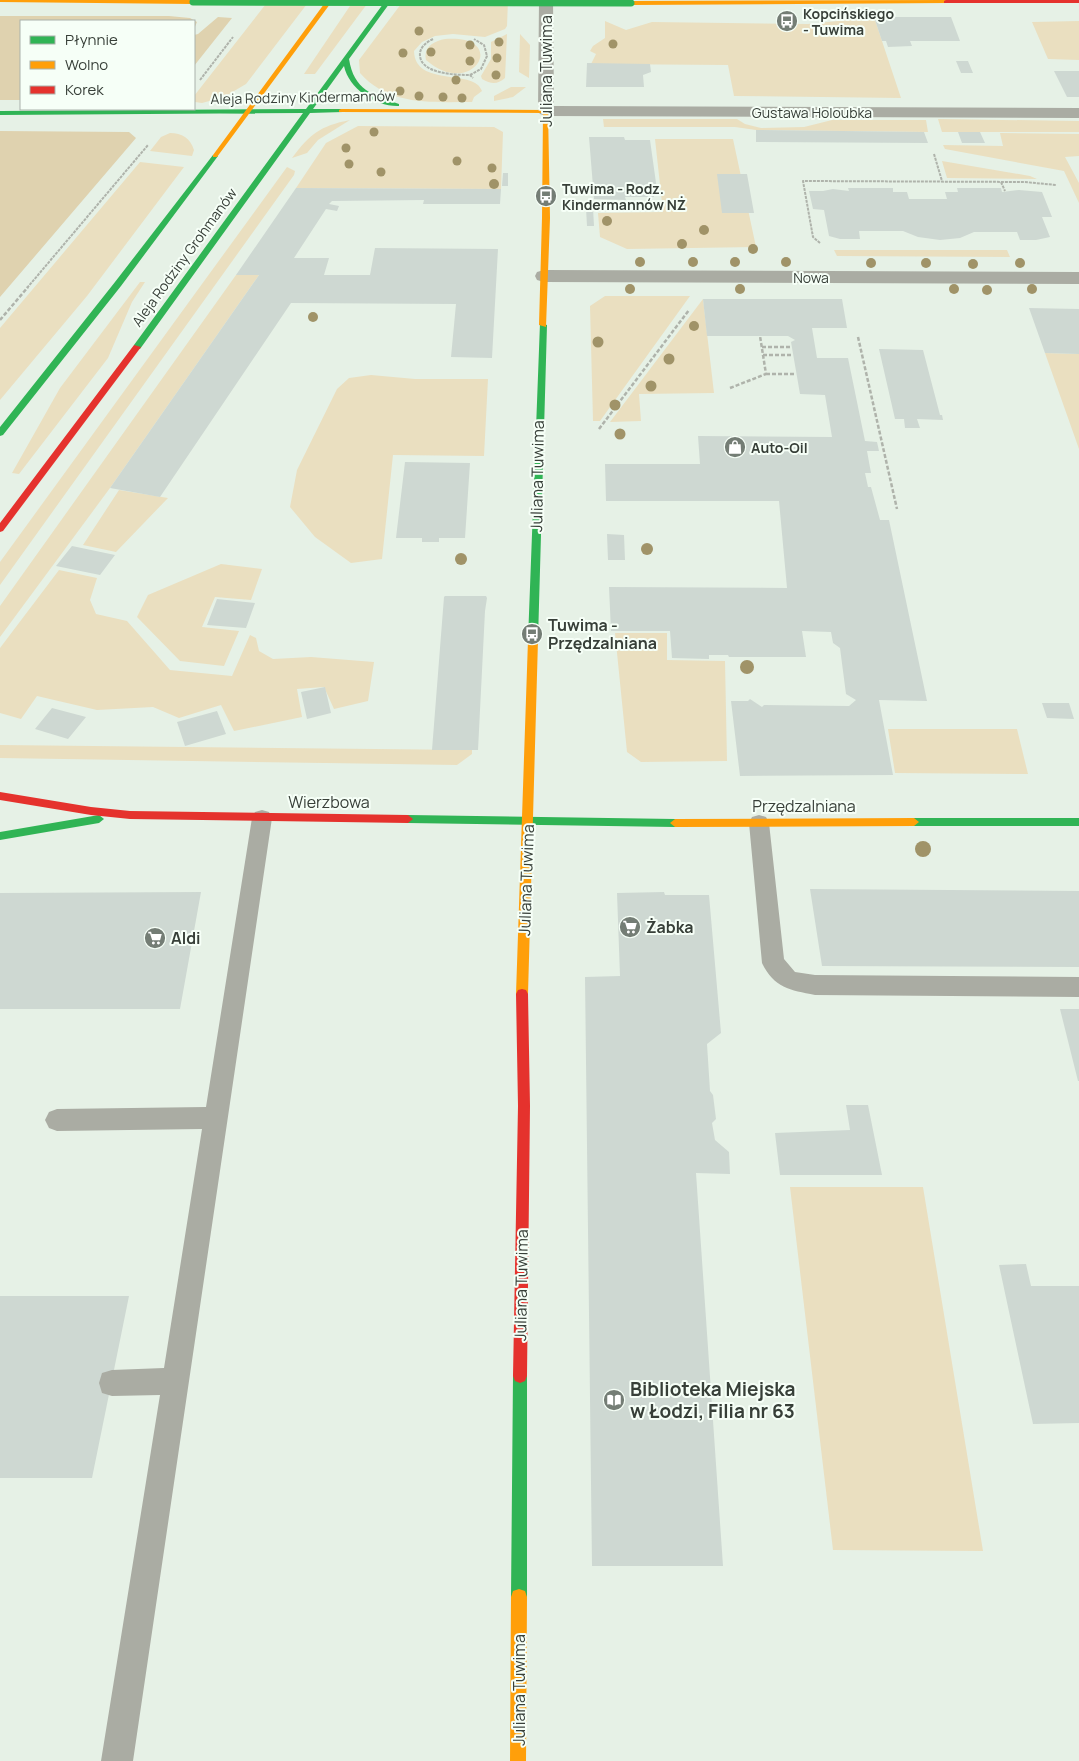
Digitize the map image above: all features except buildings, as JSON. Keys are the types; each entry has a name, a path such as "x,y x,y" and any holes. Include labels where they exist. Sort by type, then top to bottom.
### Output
{"main road":[{"path":"0,0 631,4 1079,1"},
{"path":"0,433 118,284 248,113 330,0"},
{"name":"Aleja Rodziny Grohmanów","path":"0,528 175,297 346,57 389,0"},
{"path":"346,57 346,72 352,83 361,91 377,99 398,105 428,110"},
{"name":"Aleja Rodziny Kindermannów","path":"0,113 248,113 428,110 546,112"},
{"name":"Juliana Tuwima","path":"518,1761 518,1441 524,1106 522,998 529,821 532,634 544,276 546,112"},
{"name":"Wierzbowa","path":"0,796 91,811 130,815 529,821"},
{"name":"Wierzbowa","path":"0,836 130,815"},
{"name":"Przędzalniana","path":"529,821 759,823 1079,822"}],"street":[{"name":"Juliana Tuwima","path":"546,0 546,112"},
{"name":"Gustawa Holoubka","path":"546,112 1079,113"},
{"name":"Nowa","path":"544,276 1079,278"}],"lane":[{"path":"117,1761 262,818"},
{"path":"759,823 773,963 789,980 815,985 1079,987"},
{"path":"57,1120 216,1118"},
{"path":"112,1383 176,1381"}],"path":[{"path":"200,80 234,35"},
{"path":"440,38 430,40 424,45 420,50 420,58 426,66 433,70 461,76 477,72 484,65 487,56 484,45 468,38"},
{"path":"0,320 151,142"},
{"path":"934,154 942,181"},
{"path":"828,244 820,243 813,237 803,181 942,181 1056,185"},
{"path":"1001,182 1004,192"},
{"path":"599,429 689,309"},
{"path":"760,336 766,374"},
{"path":"858,337 897,509"},
{"path":"762,347 792,347"},
{"path":"763,355 793,355"},
{"path":"730,388 766,374 796,374"}],"shaded area":[{"path":"269,0 310,0 246,84 224,97 202,103 195,102 195,95"},
{"path":"354,0 370,0 315,74 304,74"},
{"path":"404,0 508,0 507,26 505,29 485,37 453,34 435,36 422,42 414,51 417,62 424,70 434,74 469,80 477,84 482,91 474,97 472,102 426,102 397,97 371,84 360,73 359,60"},
{"path":"0,16 169,16 194,20 20,20 20,100 0,100"},
{"path":"218,17 232,18 195,65 195,35"},
{"path":"848,20 875,20 901,98 734,96 728,65 591,64 596,54 590,51 593,46 605,38 605,21 626,30 652,22 808,24"},
{"path":"1079,21 1079,60 1048,59 1032,22"},
{"path":"507,34 505,78 497,83 485,81 481,76 491,59 491,42"},
{"path":"520,34 530,45 529,78 519,72"},
{"path":"445,39 465,40 476,46 480,54 478,63 470,70 458,73 443,71 426,60 426,52 430,45"},
{"path":"511,87 526,87 513,97 494,101 494,96"},
{"path":"603,119 737,119 745,124 761,128 804,127 832,120 926,120 928,132 756,130 735,127 604,127"},
{"path":"938,119 1079,121 1079,132 942,132"},
{"path":"350,120 318,140 307,153 292,158 316,132 331,125"},
{"path":"358,126 494,127 503,132 501,189 296,188 326,143"},
{"path":"0,131 129,132 136,138 0,297"},
{"path":"170,133 182,135 188,139 194,150 192,156 150,151 161,137"},
{"path":"1000,133 1079,134 1079,156 1065,157 1079,183 1079,203 1064,171 945,149 943,145 1003,146"},
{"path":"655,139 733,139 756,247 627,249 600,237 598,213 663,212"},
{"path":"942,161 1030,176 1037,179 947,178"},
{"path":"140,162 184,167 87,296 0,400 0,328"},
{"path":"287,167 295,171 294,175 0,585 0,562"},
{"path":"834,250 1007,250 1010,257 837,256"},
{"path":"236,275 259,275 110,488 0,637 0,606"},
{"path":"140,282 145,282 132,302 108,358 19,474 12,473 60,388"},
{"path":"605,296 690,296 600,421 593,421 590,306"},
{"path":"703,299 714,393 639,394 641,421 610,422"},
{"path":"1045,353 1079,354 1079,449"},
{"path":"371,375 415,379 488,379 484,456 393,455 382,559 351,563 315,537 290,507 297,470 337,389 349,378"},
{"path":"119,490 168,498 116,552 83,545"},
{"path":"221,564 262,569 251,600 215,597 202,627 239,631 224,666 180,661 137,617 148,595"},
{"path":"59,570 97,578 90,600 96,614 127,621 170,670 232,676 250,635 256,638 259,651 273,659 311,657 374,662 368,701 334,709 324,687 297,689 302,717 234,731 221,705 179,718 153,707 97,710 37,696 21,719 0,713 0,648"},
{"path":"615,633 667,633 667,660 725,661 727,761 641,762 627,752"},
{"path":"888,729 1017,729 1028,774 895,773"},
{"path":"0,745 472,750 472,754 457,765 0,758"},
{"path":"790,1187 923,1187 983,1551 833,1550"}],"traffic: fast":[{"path":"137,347 389,0"},
{"path":"193,2 631,3"},
{"path":"346,57 351,78 355,85 369,95 397,105"},
{"path":"0,113 341,111"},
{"path":"0,433 118,284 215,156"},
{"path":"533,640 543,325"},
{"path":"0,836 99,819"},
{"path":"408,819 675,823"},
{"path":"914,822 1079,822"},
{"path":"519,1597 520,1376"}],"traffic: slow":[{"path":"0,0 193,2"},
{"path":"215,156 330,0"},
{"path":"631,3 946,2"},
{"path":"341,111 546,111 543,325"},
{"path":"522,994 533,640"},
{"path":"675,823 914,822"},
{"path":"518,1761 519,1597"}],"traffic: jam":[{"path":"946,2 1079,1"},
{"path":"0,529 137,347"},
{"path":"0,796 91,811 130,815 408,819"},
{"path":"520,1376 524,1106 522,994"}],"place":[{"name":"Kopcińskiego - Tuwima","path":"787,21"},
{"name":"Tuwima - Rodz. Kindermannów NŻ","path":"546,196"},
{"name":"Auto-Oil","path":"735,447"},
{"name":"Tuwima - Przędzalniana","path":"532,634"},
{"name":"Żabka","path":"630,927"},
{"name":"Aldi","path":"155,938"},
{"name":"Biblioteka Miejska w Łodzi, Filia nr 63","path":"614,1400"}]}
